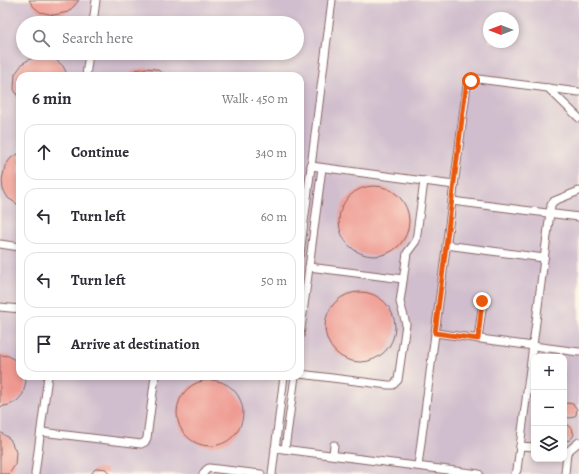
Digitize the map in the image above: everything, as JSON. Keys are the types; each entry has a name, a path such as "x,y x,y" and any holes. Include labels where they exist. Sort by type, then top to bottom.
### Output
{"lane":[{"path":"94,16 96,0"},
{"path":"304,222 332,0"},
{"path":"87,72 88,60"},
{"path":"418,466 466,87 469,82 478,79 579,92"},
{"path":"548,88 579,118"},
{"path":"311,166 454,184 452,201 579,217"},
{"path":"304,305 322,168"},
{"path":"304,374 388,385 393,385 397,382 399,378 406,324 400,302 406,253 416,241 424,181"},
{"path":"515,474 517,470 551,205 554,201 579,191"},
{"path":"0,244 16,246"},
{"path":"446,245 544,258"},
{"path":"309,267 403,279"},
{"path":"478,339 482,301"},
{"path":"0,307 16,309"},
{"path":"435,333 579,352"},
{"path":"35,474 48,380"},
{"path":"41,432 137,445 141,444 145,442 147,438 154,380"},
{"path":"272,474 284,380"},
{"path":"286,449 295,380"},
{"path":"567,451 579,442"},
{"path":"333,455 334,445"},
{"path":"520,446 531,447"},
{"path":"275,448 479,474"},
{"path":"564,474 565,462"},
{"path":"203,474 209,468 261,474"}],"shaded area":[{"path":"0,0 579,0 579,474 0,474"}],"building":[{"path":"29,0 79,0 68,12 54,15 40,12"},
{"path":"29,60 56,60 63,66 66,72 16,72 23,63"},
{"path":"146,68 156,69 161,72 132,72"},
{"path":"16,73 16,93 14,89"},
{"path":"16,155 16,203 8,198 3,189 2,180 5,166 11,158"},
{"path":"374,186 387,189 399,196 406,208 409,221 406,234 399,246 387,253 374,256 361,253 349,246 342,234 339,221 342,208 349,196 361,189"},
{"path":"360,292 373,295 385,302 392,314 395,327 392,340 385,352 373,359 360,362 347,359 335,352 328,340 325,327 328,314 335,302 347,295"},
{"path":"0,355 9,356 16,361 16,380 26,381 23,394 17,401 0,407"},
{"path":"210,380 222,383 233,390 240,401 243,413 240,425 233,436 222,443 210,446 198,443 187,436 180,425 177,413 180,401 187,390 198,383"},
{"path":"567,403 573,404 577,409 576,415 571,418 567,417"},
{"path":"567,425 572,429 574,435 570,440 567,440"},
{"path":"0,432 10,439 16,452 15,465 9,474 0,474"},
{"path":"98,468 106,469 109,474 91,474"}],"route":[{"path":"471,81 466,87 435,333 478,339 482,301"}]}
